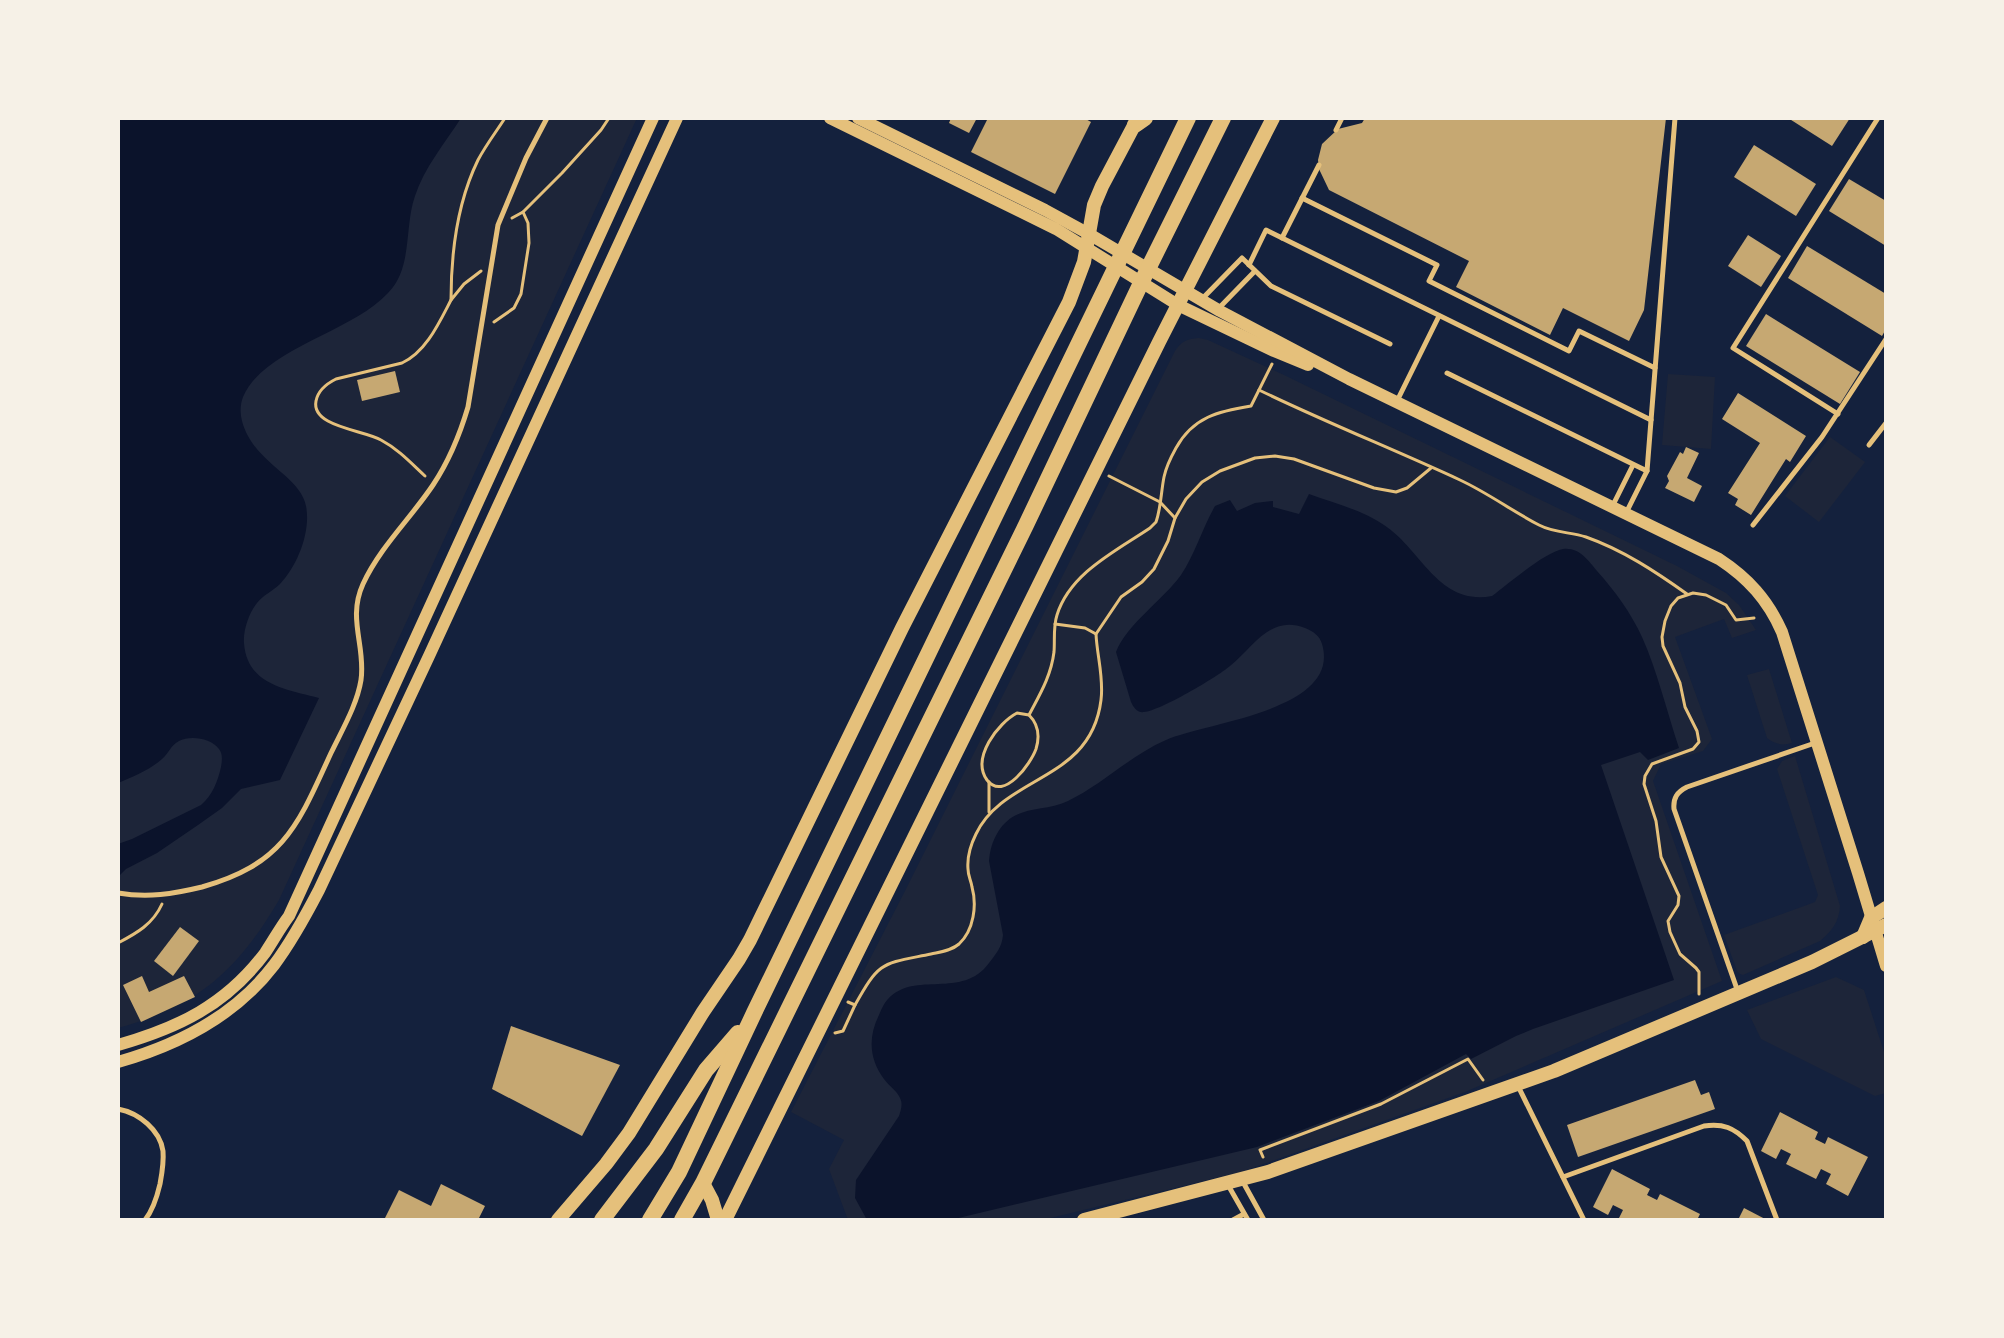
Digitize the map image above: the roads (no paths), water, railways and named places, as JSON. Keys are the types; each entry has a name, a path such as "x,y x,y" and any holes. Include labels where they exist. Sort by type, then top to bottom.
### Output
{"main road":[{"path":"650,1220 679,1172 1188,118"},
{"path":"682,1220 703,1183 1223,118"},
{"path":"725,1220 1273,118"},
{"path":"558,1220 629,1133 750,940 902,628 1069,302 1079,278 1094,205 1139,120"},
{"path":"1084,1220 1268,1172 1554,1071 1812,962 1874,928 1886,908"},
{"path":"602,1220 656,1149 706,1070 754,1013"},
{"path":"703,1183 718,1220"}],"street":[{"path":"118,1045 167,1029 216,1002 263,955 289,916 653,118"},
{"path":"118,1062 159,1049 227,1012 263,978 301,925 429,656 677,118"},
{"path":"830,118 1056,229 1088,240"},
{"path":"858,118 1088,240 1145,276 1178,305 1274,351 1349,379"},
{"path":"1145,276 1185,291 1349,379 1719,559 1744,577 1760,594 1782,632 1886,966"}],"lane":[{"path":"119,893 166,895 245,872 273,853 301,816 357,696 362,665 355,615 363,584 382,552 433,484 462,429 498,225 526,158 547,118"},
{"path":"1336,130 1342,118"},
{"path":"1626,514 1647,471 1675,118"},
{"path":"1838,414 1733,348 1878,118"},
{"path":"1282,238 1319,165"},
{"path":"1302,198 1437,265 1429,281 1569,351 1579,331 1655,368"},
{"path":"1249,265 1266,230 1651,420"},
{"path":"1201,301 1242,258 1271,286 1390,344"},
{"path":"1218,310 1255,271"},
{"path":"1397,401 1439,316"},
{"path":"1753,525 1822,437 1886,339"},
{"path":"1447,373 1647,471"},
{"path":"1869,445 1886,423"},
{"path":"1612,507 1633,465"},
{"path":"1739,993 1674,809 1674,799 1687,787 1817,742"},
{"path":"1517,1084 1584,1220"},
{"path":"118,1109 145,1122 160,1139 163,1151 158,1192 145,1220"},
{"path":"1563,1177 1704,1126 1724,1126 1747,1141 1777,1220"},
{"path":"1233,1220 1246,1217 1234,1182"},
{"path":"1234,1182 1264,1220"}]}
